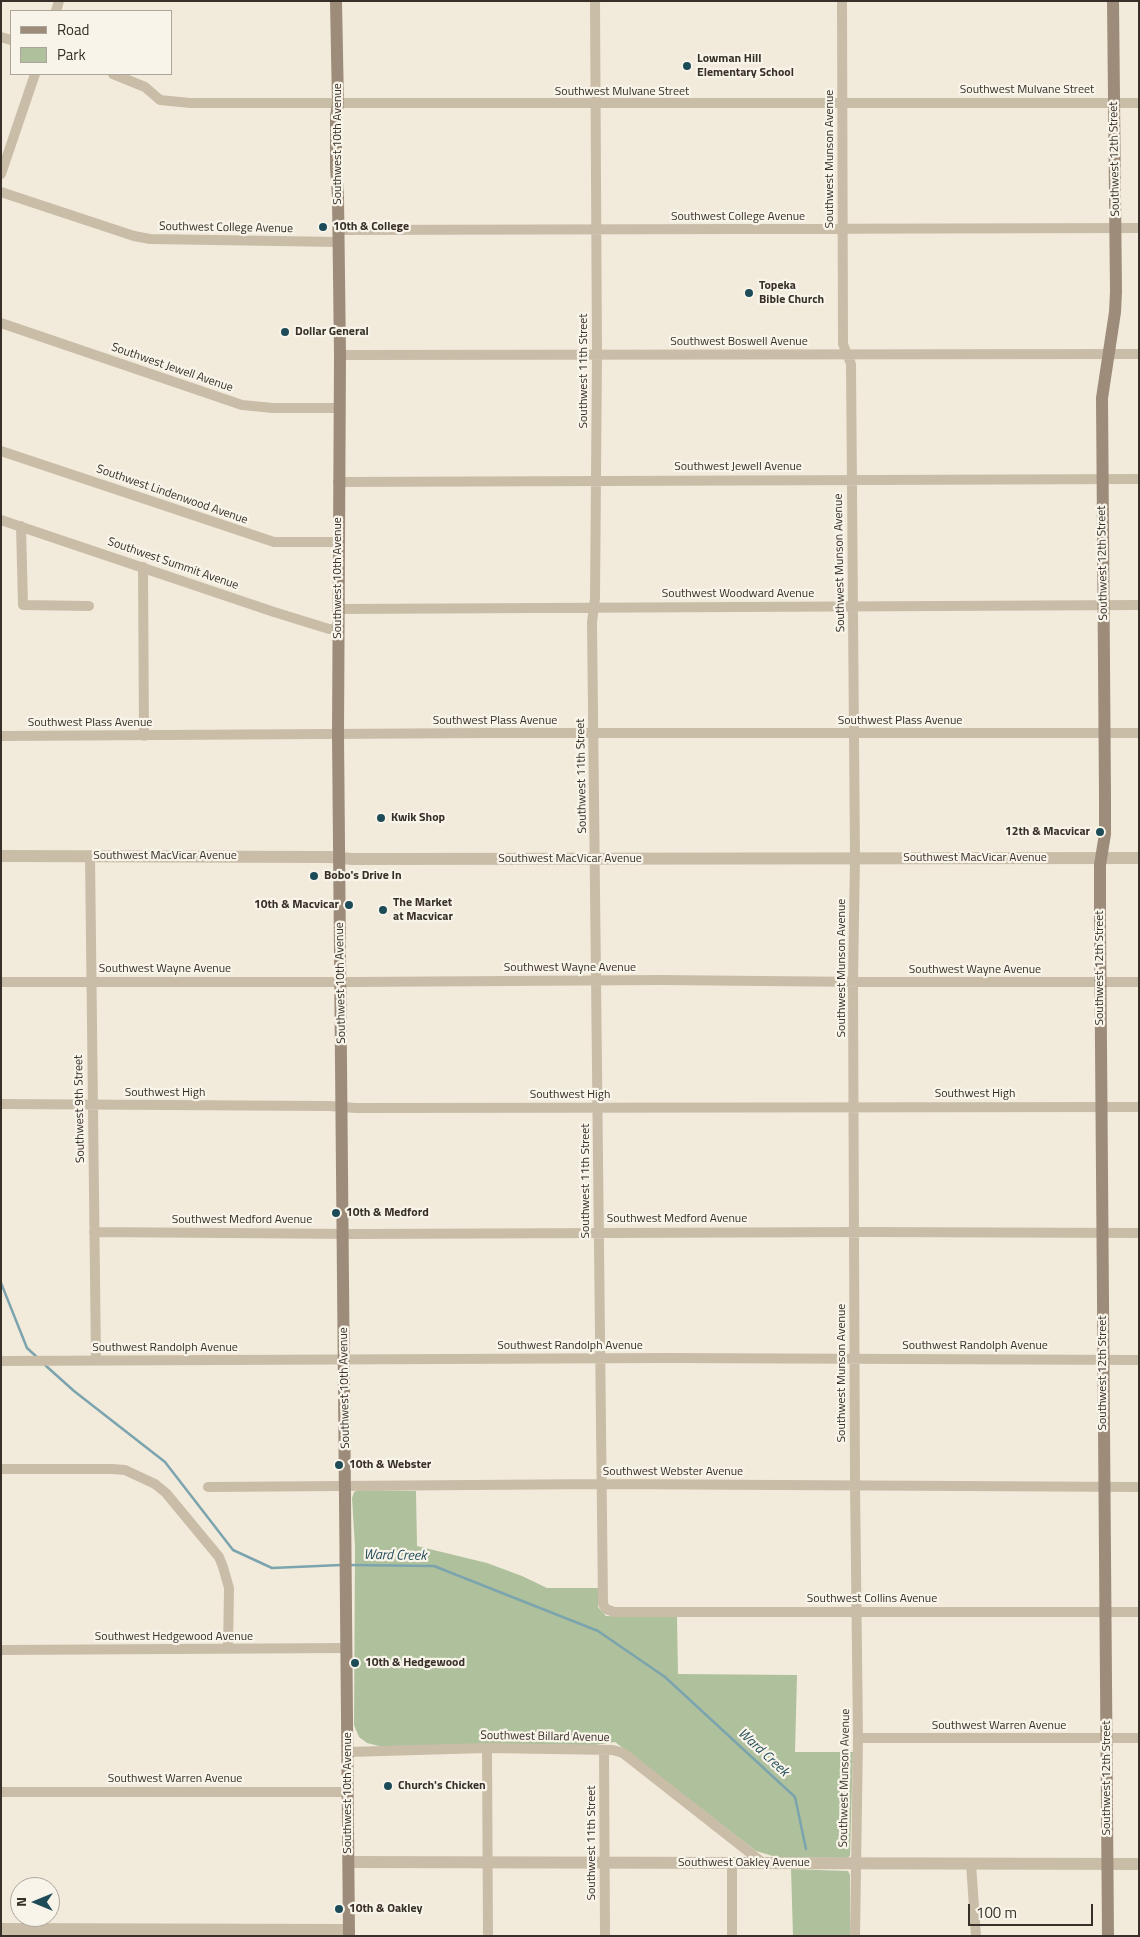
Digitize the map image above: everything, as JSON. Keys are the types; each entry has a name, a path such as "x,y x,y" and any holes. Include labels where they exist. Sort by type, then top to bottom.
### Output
{"main road":[{"name":"Southwest 10th Avenue","path":"336,1 338,104 336,116 336,167 340,355 338,735 349,1933"},
{"name":"Southwest 12th Street","path":"1108,1936 1108,1738 1100,982 1101,858 1105,834 1102,398 1115,312 1116,228 1113,1"}],"street":[{"name":"Southwest 11th Street","path":"595,1 597,355 594,608 592,622 602,1601 606,1609"},
{"name":"Southwest Munson Avenue","path":"842,1 844,344 851,364 855,858 853,982 858,1738 855,1936"},
{"path":"1,174 35,75"},
{"name":"Southwest Mulvane Street","path":"115,75 145,87 164,102 338,104 1139,103"},
{"name":"Southwest College Avenue","path":"1,192 134,236 150,239 596,230 1139,228"},
{"name":"Southwest Jewell Avenue","path":"1,323 242,405 273,408 340,408"},
{"name":"Southwest Boswell Avenue","path":"340,355 1139,354"},
{"name":"Southwest Lindenwood Avenue","path":"1,451 274,542 338,542"},
{"name":"Southwest Jewell Avenue","path":"338,482 1139,478"},
{"name":"Southwest Summit Avenue","path":"1,520 274,612 329,629 338,629"},
{"path":"22,526 23,605 89,606"},
{"path":"143,568 144,736"},
{"name":"Southwest Woodward Avenue","path":"338,609 1139,605"},
{"name":"Southwest Plass Avenue","path":"1,736 487,733 1139,733"},
{"name":"Southwest MacVicar Avenue","path":"1,856 340,858 352,860 1139,858"},
{"name":"Southwest 9th Street","path":"90,856 96,1361"},
{"name":"Southwest Wayne Avenue","path":"1,982 597,980 1139,982"},
{"name":"Southwest High","path":"1,1104 342,1107 1139,1107"},
{"name":"Southwest Medford Avenue","path":"94,1232 1139,1234"},
{"name":"Southwest Randolph Avenue","path":"1,1361 600,1358 1139,1360"},
{"path":"1,1469 125,1470 155,1484 166,1493 219,1557 229,1588 228,1649"},
{"name":"Southwest Webster Avenue","path":"208,1486 855,1484 1139,1487"},
{"name":"Southwest Collins Avenue","path":"606,1609 614,1612 1139,1612"},
{"name":"Southwest Hedgewood Avenue","path":"1,1650 347,1648"},
{"name":"Southwest Warren Avenue","path":"858,1738 1139,1738"},
{"path":"487,1748 488,1936"},
{"name":"Southwest Billard Avenue","path":"348,1752 487,1748 613,1750 623,1753 763,1863"},
{"name":"Southwest 11th Street","path":"604,1750 605,1936"},
{"name":"Southwest Warren Avenue","path":"1,1792 348,1792"},
{"name":"Southwest Oakley Avenue","path":"349,1862 1139,1864"},
{"path":"732,1863 732,1936"},
{"path":"971,1864 976,1936"},
{"path":"1,1929 96,1933 349,1933"}],"green space":[{"path":"359,1490 416,1491 417,1546 487,1563 547,1588 598,1588 598,1607 606,1616 677,1617 678,1674 797,1675 795,1752 853,1752 850,1856 847,1858 776,1857 756,1851 615,1742 588,1746 379,1746 367,1743 359,1737 354,1725 355,1546 352,1498 354,1492"},
{"path":"791,1869 848,1871 850,1875 850,1936 793,1936"}],"waterway":[{"name":"Ward Creek","path":"1,1283 27,1348 38,1358"},
{"name":"Ward Creek","path":"45,1365 74,1391 165,1462 233,1550 272,1568 341,1565"},
{"name":"Ward Creek","path":"349,1565 434,1566 598,1631 665,1677 795,1797 806,1849"}],"place":[{"name":"Lowman Hill Elementary School","path":"687,66"},
{"name":"10th & College","path":"323,227"},
{"name":"Topeka Bible Church","path":"749,293"},
{"name":"Dollar General","path":"285,332"},
{"name":"Kwik Shop","path":"381,818"},
{"name":"12th & Macvicar","path":"1100,832"},
{"name":"Bobo's Drive In","path":"314,876"},
{"name":"10th & Macvicar","path":"349,905"},
{"name":"The Market at Macvicar","path":"383,910"},
{"name":"10th & Medford","path":"336,1213"},
{"name":"10th & Webster","path":"339,1465"},
{"name":"10th & Hedgewood","path":"355,1663"},
{"name":"Church's Chicken","path":"388,1786"},
{"name":"10th & Oakley","path":"339,1909"}]}
